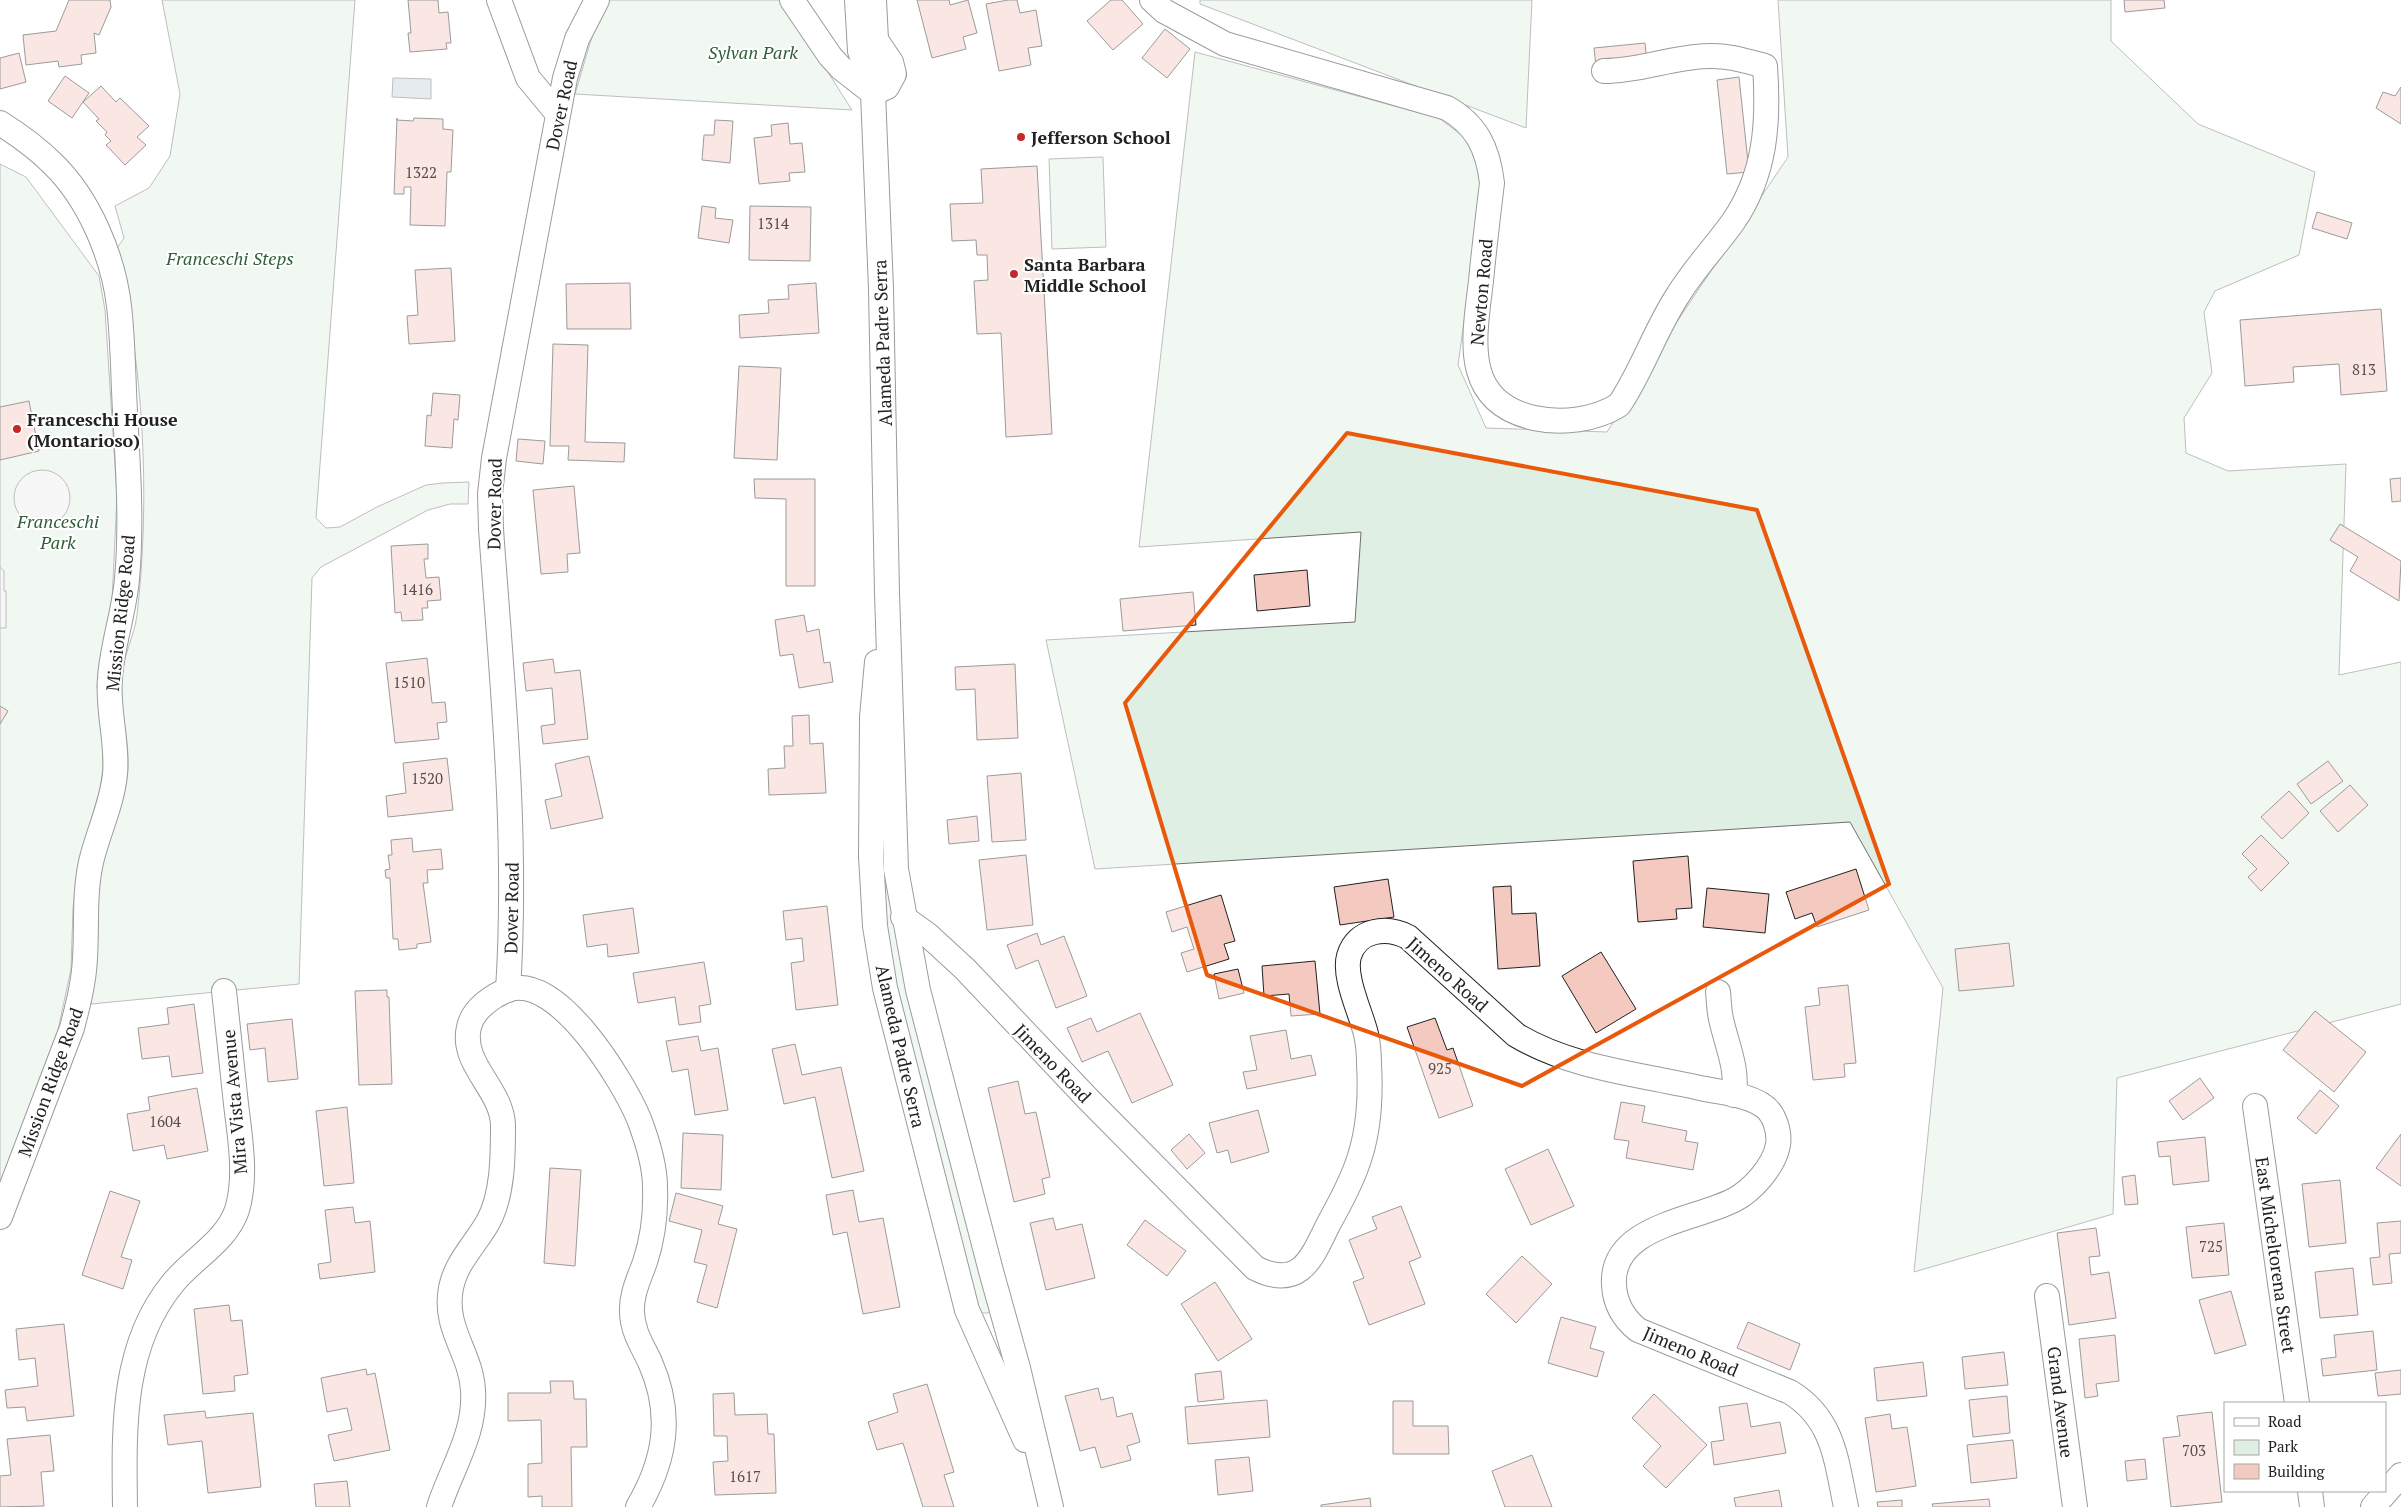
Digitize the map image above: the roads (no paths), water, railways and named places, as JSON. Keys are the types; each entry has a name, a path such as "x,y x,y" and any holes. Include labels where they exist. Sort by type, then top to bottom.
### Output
{"street":[{"path":"498,0 528,78 557,113"},
{"name":"Dover Road","path":"508,990 513,872 511,797 490,494 494,458 557,113 573,49 597,0"},
{"path":"792,0 830,56 841,68 873,93"},
{"name":"Alameda Padre Serra","path":"857,0 860,51 873,93"},
{"name":"Alameda Padre Serra","path":"874,0 876,40 873,93 881,289 894,851 903,917 930,1037 1018,1368 1051,1507"},
{"name":"Newton Road","path":"1152,0 1164,11 1225,44 1447,108 1461,116 1473,129 1483,144 1490,164 1492,183 1474,338 1479,373 1485,387 1506,409 1538,419 1557,420 1593,417 1619,405 1678,294 1743,207 1760,168 1767,119 1765,66 1728,57 1709,56 1685,58 1627,71 1604,71"},
{"name":"Mission Ridge Road","path":"0,123 27,140 61,173 78,195 96,228 111,267 119,304 131,506 127,578 122,620 110,679 115,739 115,775 111,798 91,862 86,898 86,959 80,999 72,1028 0,1217"},
{"name":"Alameda Padre Serra","path":"887,593 872,717 872,874 880,962 894,1030 968,1310 1043,1478"},
{"name":"Jimeno Road","path":"903,917 928,935 965,969 1081,1092 1255,1268 1270,1274 1286,1275 1296,1272 1312,1259 1357,1165 1369,1114 1370,1086 1366,1034 1350,980 1349,957 1354,946 1363,937 1374,932 1385,929 1398,931 1408,937 1516,1035 1536,1047 1569,1060 1734,1095 1763,1105 1770,1113 1778,1134 1775,1155 1761,1177 1734,1200 1647,1232 1632,1243 1619,1260 1615,1271 1613,1282 1617,1304 1630,1323 1638,1330 1790,1392 1811,1408 1819,1418 1831,1441 1846,1507"},
{"path":"439,1507 469,1433 473,1410 473,1387 468,1364 453,1330 450,1316 450,1292 458,1266 488,1222 500,1185 503,1123 501,1110 491,1088 474,1062 468,1030 478,1010 498,994 518,987 553,1000 572,1018 601,1052 625,1090 639,1120 652,1158 655,1184 652,1237 635,1287 632,1312 636,1337 649,1360 659,1389 664,1428 658,1467 638,1507"},
{"name":"Mira Vista Avenue","path":"125,1507 128,1402 133,1364 139,1341 152,1312 176,1278 226,1231 237,1208 241,1190 239,1136 224,991"},
{"path":"1718,992 1720,1017 1735,1072 1734,1095"},
{"name":"East Micheltorena Street","path":"2255,1106 2297,1402"},
{"name":"Grand Avenue","path":"2047,1296 2075,1507"},
{"path":"2374,1507 2401,1475"},
{"path":"2310,1492 2312,1507"}],"place":[{"name":"Jefferson School","path":"1021,137"},
{"name":"Santa Barbara Middle School","path":"1014,274"},
{"name":"Franceschi House (Montarioso)","path":"17,429"}],"park label":[{"name":"Sylvan Park","path":"753,52"},
{"name":"Franceschi Steps","path":"230,258"},
{"name":"Franceschi Park","path":"58,531"}]}
